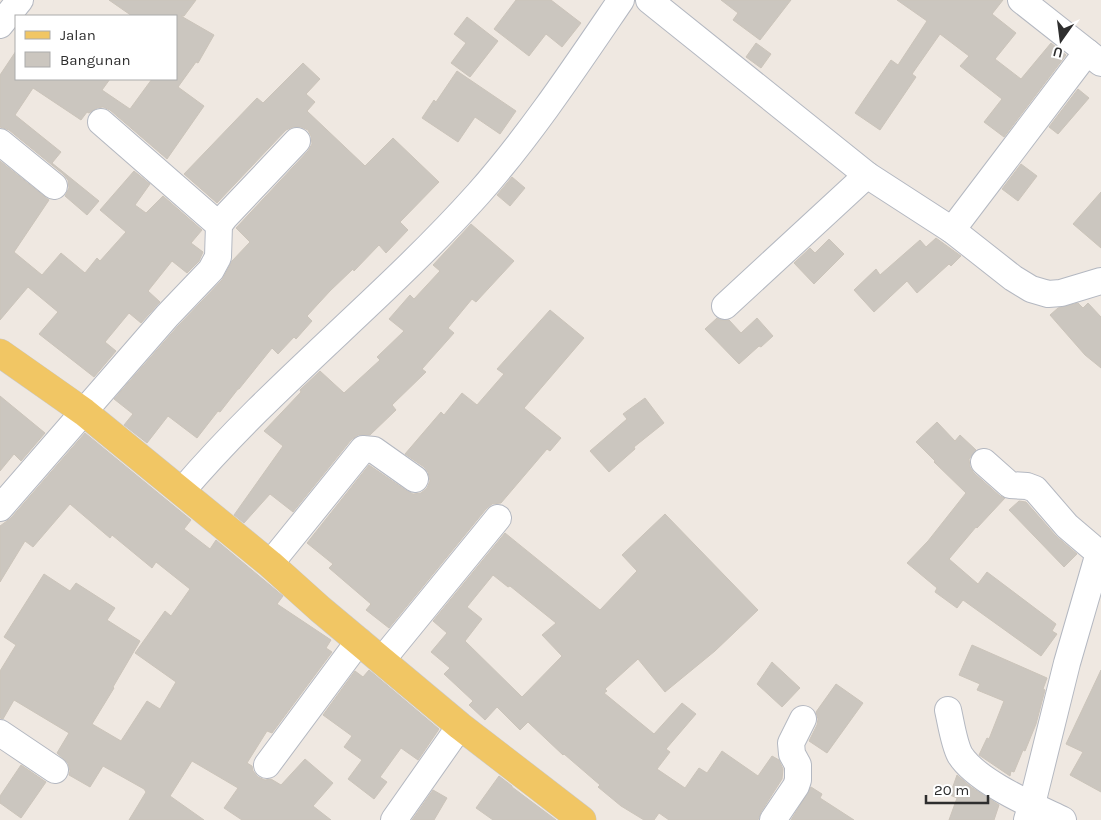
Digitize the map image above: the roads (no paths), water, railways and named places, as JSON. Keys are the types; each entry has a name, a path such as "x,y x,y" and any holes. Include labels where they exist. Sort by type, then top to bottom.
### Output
{"main road":[{"path":"0,352 84,412 270,564 320,609 460,726 582,820"}],"street":[{"path":"0,25 20,0"},
{"path":"182,491 284,385 435,238 477,194 507,159 557,94 621,0"},
{"path":"649,0 867,175 952,230 1013,278 1032,289 1048,294 1061,294 1101,281"},
{"path":"952,230 1094,58 1021,0"},
{"path":"101,122 220,225"},
{"path":"0,508 167,316 214,266 218,257 220,225 225,217 297,141"},
{"path":"0,142 54,186"},
{"path":"726,306 867,175"},
{"path":"270,564 363,449 374,450 415,479"},
{"path":"984,462 1010,485 1027,486 1035,489 1067,526 1101,553 1067,663 1029,812"},
{"path":"382,660 498,518"},
{"path":"267,765 359,641"},
{"path":"948,710 959,752 967,764 996,784 1029,812 1063,820"},
{"path":"773,820 798,780 798,765 792,754 791,743 803,720"},
{"path":"394,820 460,726"},
{"path":"0,733 55,770"}]}
